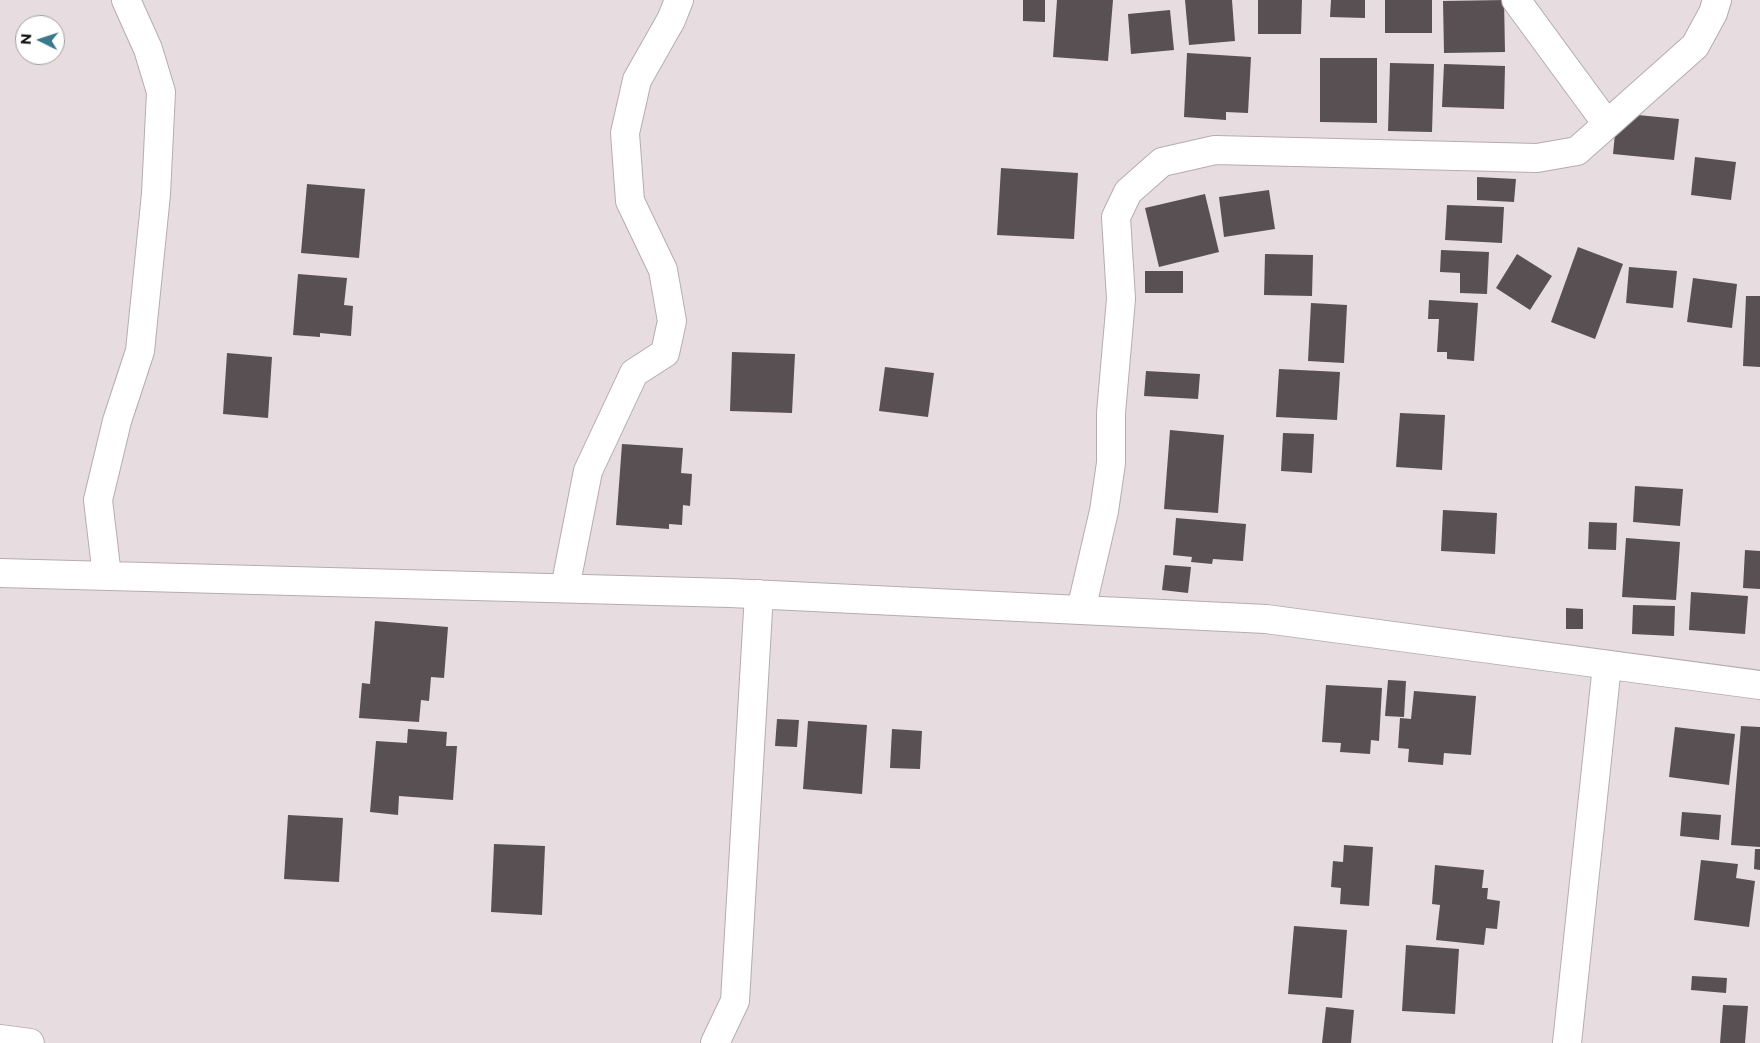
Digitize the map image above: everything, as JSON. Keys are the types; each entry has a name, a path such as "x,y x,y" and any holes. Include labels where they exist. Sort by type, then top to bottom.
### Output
{"street":[{"path":"107,576 98,500 117,421 140,351 156,194 161,92 148,50 126,0"},
{"path":"564,588 588,471 634,374 665,353 672,321 663,270 630,202 625,133 637,80 671,20 679,0"},
{"path":"1516,0 1607,124"},
{"path":"1081,610 1104,511 1111,463 1111,413 1121,299 1116,217 1128,192 1162,162 1215,150 1537,158 1577,151 1695,46 1713,13 1717,0"},
{"path":"0,573 760,594 1266,619 1760,685"},
{"path":"715,1043 735,1000 760,594"},
{"path":"1567,1043 1607,665"},
{"path":"0,1039 30,1043"}],"building":[{"path":"1023,0 1045,0 1045,22 1023,21"},
{"path":"1057,0 1113,0 1108,61 1053,57"},
{"path":"1185,0 1232,0 1235,41 1189,45"},
{"path":"1258,0 1302,0 1301,34 1258,34"},
{"path":"1331,0 1365,0 1365,18 1330,17"},
{"path":"1385,0 1432,0 1432,33 1385,33"},
{"path":"1504,0 1505,52 1444,53 1443,1"},
{"path":"1170,10 1174,50 1131,54 1128,14"},
{"path":"1187,53 1251,57 1248,113 1226,112 1226,120 1184,117"},
{"path":"1320,58 1377,58 1377,123 1320,122"},
{"path":"1390,63 1434,64 1432,132 1388,131"},
{"path":"1444,64 1505,66 1504,109 1442,107"},
{"path":"1617,113 1679,119 1674,160 1613,154"},
{"path":"1695,157 1736,162 1731,200 1691,195"},
{"path":"1001,168 1078,173 1074,239 997,235"},
{"path":"1477,177 1516,179 1514,202 1477,200"},
{"path":"307,184 365,189 359,258 301,253"},
{"path":"1269,190 1275,229 1224,237 1219,197"},
{"path":"1205,194 1219,252 1159,267 1145,208"},
{"path":"1447,205 1504,207 1502,243 1445,240"},
{"path":"1578,247 1623,264 1595,339 1551,322"},
{"path":"1441,250 1489,252 1487,294 1460,293 1460,273 1440,272"},
{"path":"1265,254 1313,255 1312,296 1264,295"},
{"path":"1517,254 1552,276 1530,310 1496,288"},
{"path":"1629,267 1677,271 1673,308 1626,303"},
{"path":"1145,271 1183,271 1183,293 1145,293"},
{"path":"298,274 347,278 344,305 353,306 351,336 320,333 320,337 293,335"},
{"path":"1693,278 1737,284 1732,328 1687,322"},
{"path":"1746,296 1760,296 1760,367 1743,366"},
{"path":"1429,300 1478,303 1474,361 1447,359 1447,352 1437,352 1439,319 1428,319"},
{"path":"1311,303 1347,305 1344,363 1308,361"},
{"path":"732,352 795,354 792,413 730,411"},
{"path":"227,353 272,357 268,418 223,414"},
{"path":"885,367 934,373 928,417 879,411"},
{"path":"1279,369 1340,372 1337,420 1276,417"},
{"path":"1146,371 1200,374 1198,399 1144,396"},
{"path":"1400,413 1445,415 1442,470 1396,467"},
{"path":"1170,430 1224,435 1218,513 1164,509"},
{"path":"1283,433 1314,434 1312,473 1281,471"},
{"path":"622,444 683,448 681,473 692,474 690,506 683,505 682,525 669,524 669,529 616,525"},
{"path":"1635,486 1683,489 1680,526 1633,522"},
{"path":"1443,510 1497,513 1495,554 1441,551"},
{"path":"1176,518 1246,524 1243,561 1213,559 1212,564 1191,562 1192,557 1173,555"},
{"path":"1589,522 1617,523 1616,550 1588,549"},
{"path":"1626,538 1680,542 1676,600 1622,597"},
{"path":"1745,550 1760,551 1760,589 1743,588"},
{"path":"1165,565 1191,567 1188,593 1162,590"},
{"path":"1691,592 1748,596 1745,634 1689,630"},
{"path":"1633,605 1675,606 1674,636 1632,634"},
{"path":"1566,608 1583,609 1583,629 1566,629"},
{"path":"375,621 448,627 444,678 431,677 429,701 421,700 419,722 359,718 362,683 370,684"},
{"path":"1388,680 1406,681 1404,717 1385,716"},
{"path":"1326,685 1382,688 1379,741 1371,740 1370,754 1340,752 1341,743 1322,742"},
{"path":"1414,691 1476,696 1471,755 1444,753 1443,765 1408,762 1409,749 1398,748 1400,718 1411,719"},
{"path":"777,719 799,720 797,747 775,746"},
{"path":"808,721 867,725 862,794 803,789"},
{"path":"1741,726 1760,727 1760,847 1731,845"},
{"path":"1675,727 1735,734 1729,785 1669,777"},
{"path":"408,729 447,732 446,746 457,746 453,800 399,796 398,815 370,812 376,741 407,743"},
{"path":"892,729 922,731 920,769 890,768"},
{"path":"1682,812 1721,815 1719,840 1680,836"},
{"path":"288,815 343,818 339,882 284,879"},
{"path":"494,844 545,846 542,915 491,912"},
{"path":"1344,845 1373,847 1369,906 1340,904 1341,888 1331,887 1333,861 1343,862"},
{"path":"1755,849 1760,849 1760,870 1754,869"},
{"path":"1701,860 1738,864 1736,878 1755,881 1749,927 1694,920"},
{"path":"1435,865 1484,870 1482,888 1488,888 1487,899 1500,901 1497,929 1486,928 1484,945 1436,940 1440,905 1432,904"},
{"path":"1294,926 1347,930 1342,998 1288,994"},
{"path":"1406,945 1459,949 1455,1014 1402,1011"},
{"path":"1692,976 1727,978 1726,993 1691,990"},
{"path":"1723,1005 1748,1006 1745,1043 1720,1043"},
{"path":"1326,1007 1354,1010 1351,1043 1322,1043"}]}
